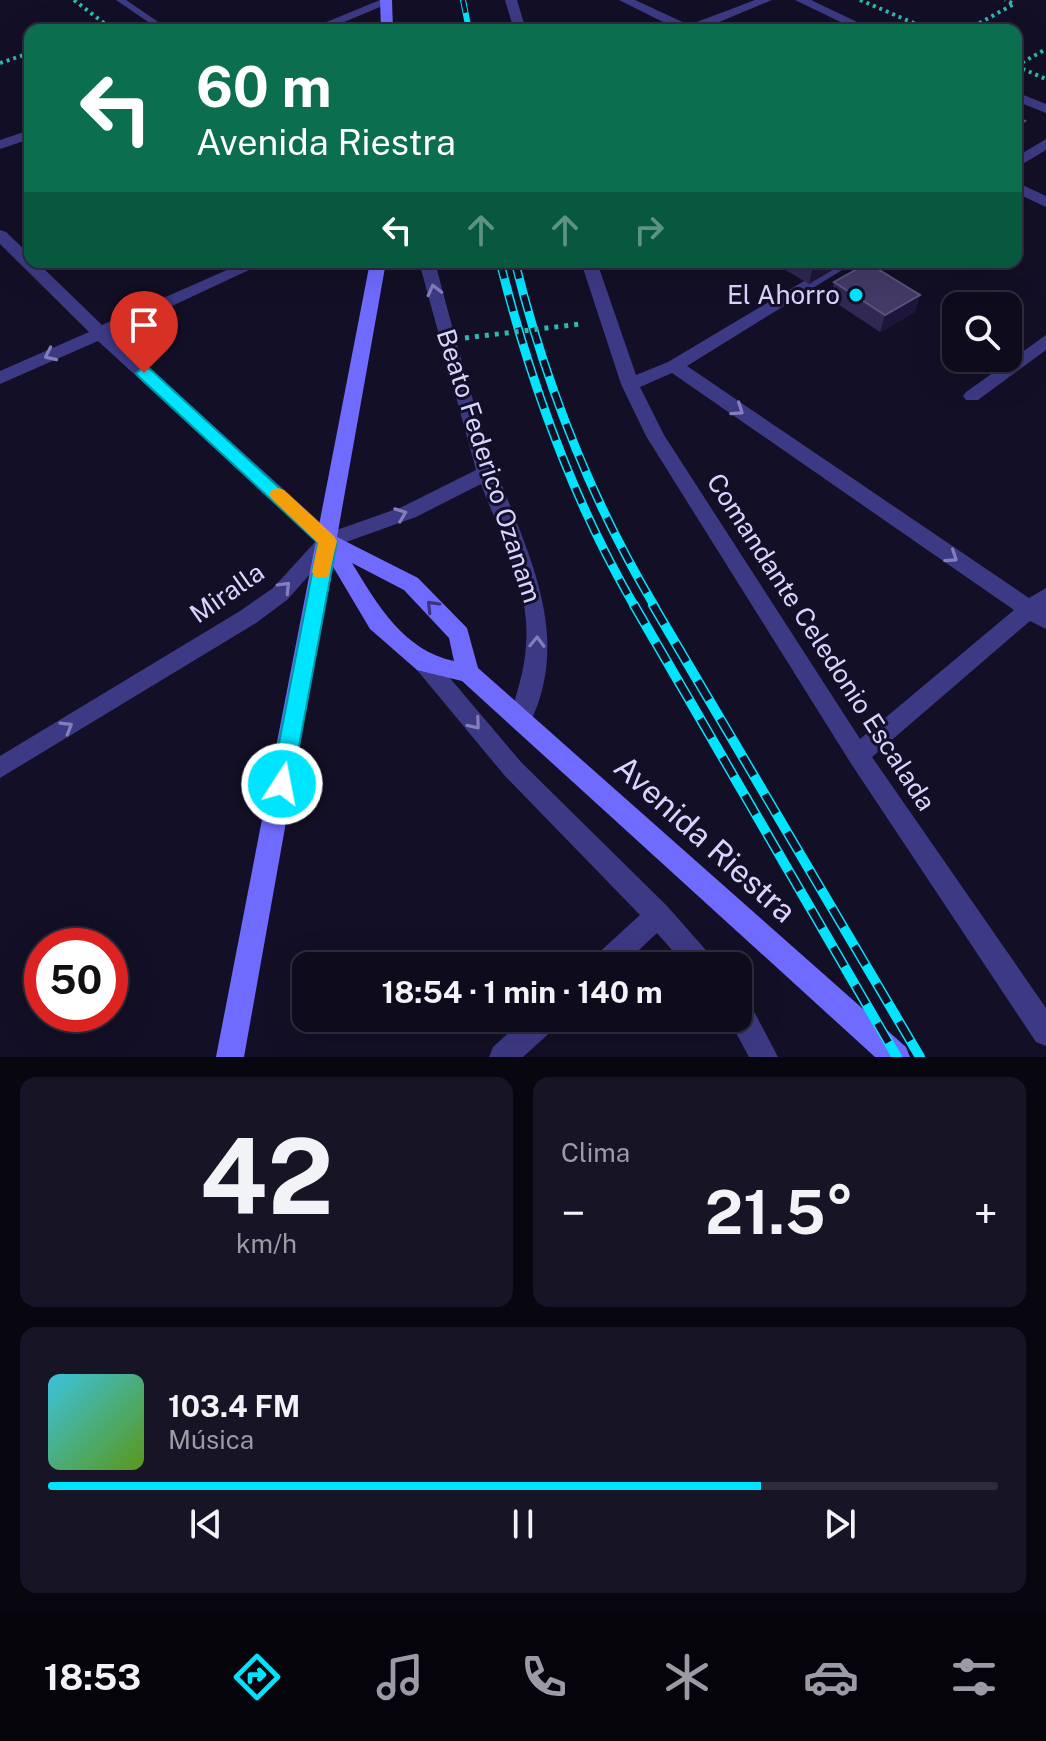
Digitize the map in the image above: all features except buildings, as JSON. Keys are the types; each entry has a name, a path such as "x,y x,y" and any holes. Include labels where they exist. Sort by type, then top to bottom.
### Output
{"main road":[{"path":"386,1 387,24"},
{"path":"230,1057 377,268"},
{"name":"Avenida Riestra","path":"328,541 378,623 425,664 468,673 896,1057"},
{"name":"Avenida Riestra","path":"328,541 411,584 459,634 468,673"}],"street":[{"path":"511,0 518,24"},
{"path":"625,0 676,24"},
{"path":"704,24 766,0"},
{"path":"801,0 855,24"},
{"path":"328,24 386,1"},
{"path":"1022,99 1046,109"},
{"path":"0,145 24,136"},
{"path":"1022,160 1046,143"},
{"path":"1022,190 1046,202"},
{"name":"Avenida Riestra","path":"0,235 24,259"},
{"name":"Avenida Riestra","path":"34,268 99,332 328,541"},
{"path":"0,378 244,268"},
{"name":"Beato Federico Ozanam","path":"429,268 456,375 487,473 528,582 537,617 538,648 521,718"},
{"name":"Comandante Celedonio Escalada","path":"591,268 630,384 655,436 858,755 1046,1032"},
{"path":"630,384 674,366 837,268"},
{"path":"972,396 1046,341"},
{"path":"674,366 1041,609 858,755"},
{"name":"Miralla","path":"0,768 248,617 280,594 328,541 409,512 487,473"},
{"name":"Avenida Riestra","path":"425,664 513,769 658,915"},
{"path":"618,952 658,915 691,952"},
{"path":"503,1057 530,1032"},
{"path":"750,1032 764,1057"}],"lane":[{"path":"120,0 157,24"}],"path":[{"path":"74,0 105,24"},
{"path":"860,0 916,24"},
{"path":"978,24 1014,4 1005,0"},
{"path":"1022,63 1046,49"},
{"path":"0,63 24,55"},
{"path":"1022,69 1046,79"},
{"path":"465,338 580,324"}],"railway":[{"path":"463,0 468,24"},
{"path":"502,268 525,351 573,483 635,607"},
{"path":"517,268 572,439 610,525 655,607"},
{"path":"634,605 897,1057"},
{"path":"653,605 920,1057"}],"slow traffic":[{"path":"278,494 328,541 322,572"}],"place":[{"name":"El Ahorro","path":"856,295"}],"route":[{"path":"144,373 328,541 282,784"}]}
